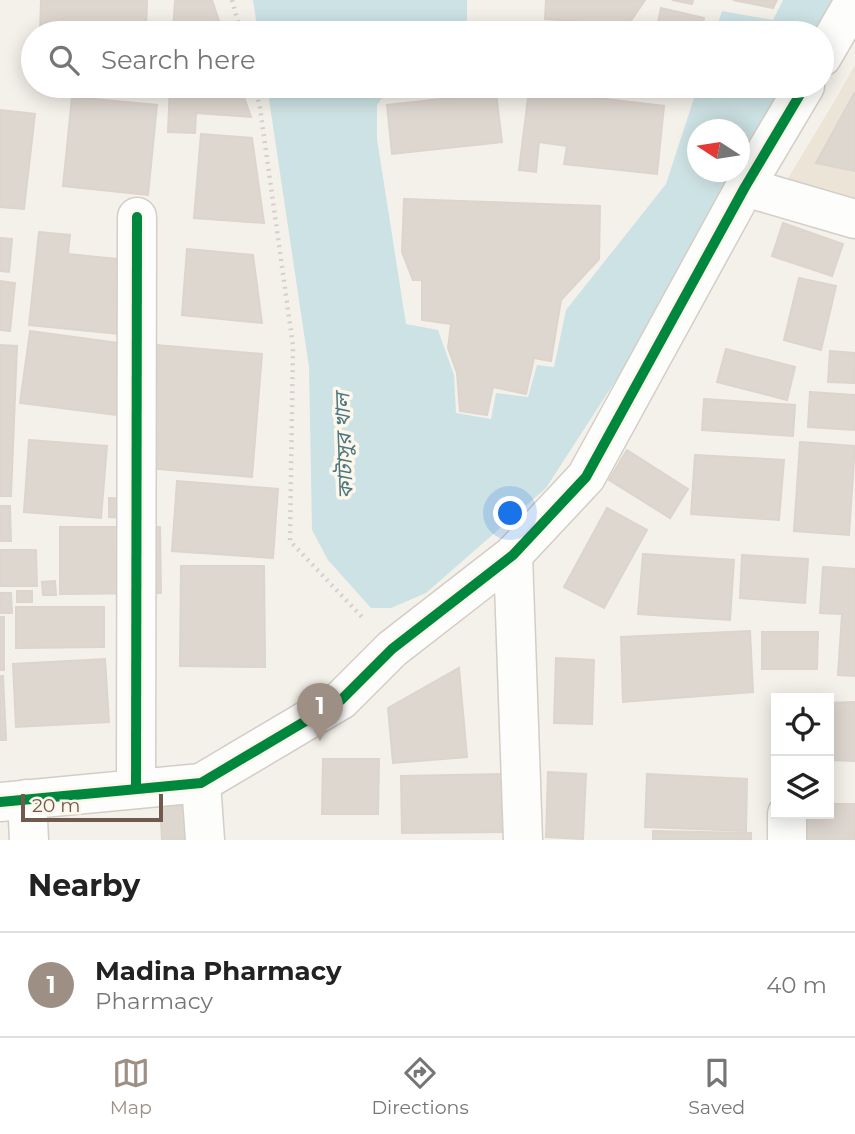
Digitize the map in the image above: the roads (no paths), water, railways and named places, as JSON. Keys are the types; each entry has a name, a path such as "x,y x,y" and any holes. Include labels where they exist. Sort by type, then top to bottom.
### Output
{"street":[{"path":"834,36 855,0"},
{"path":"29,840 13,801 201,783 341,701 392,649 513,555 586,477 745,187 798,98"},
{"path":"745,187 855,219"},
{"path":"136,789 137,217"},
{"path":"513,555 523,840"},
{"path":"201,783 205,840"},
{"path":"787,819 787,840"}],"water":[{"path":"253,0 467,0 467,21 256,21"},
{"path":"783,0 835,0 824,21 719,21 722,11 773,20"},
{"name":"কাটাসুর খাল","path":"269,98 382,98 377,105 377,139 406,324 438,330 454,375 456,413 491,419 496,393 528,397 537,365 554,367 566,310 666,184 687,120 687,182 736,182 693,261 546,488 426,593 391,608 371,608 328,560 312,530 309,367"},
{"path":"694,98 781,98 750,156 750,119 687,119"}],"place":[{"name":"Madina Pharmacy","path":"320,741"}]}
